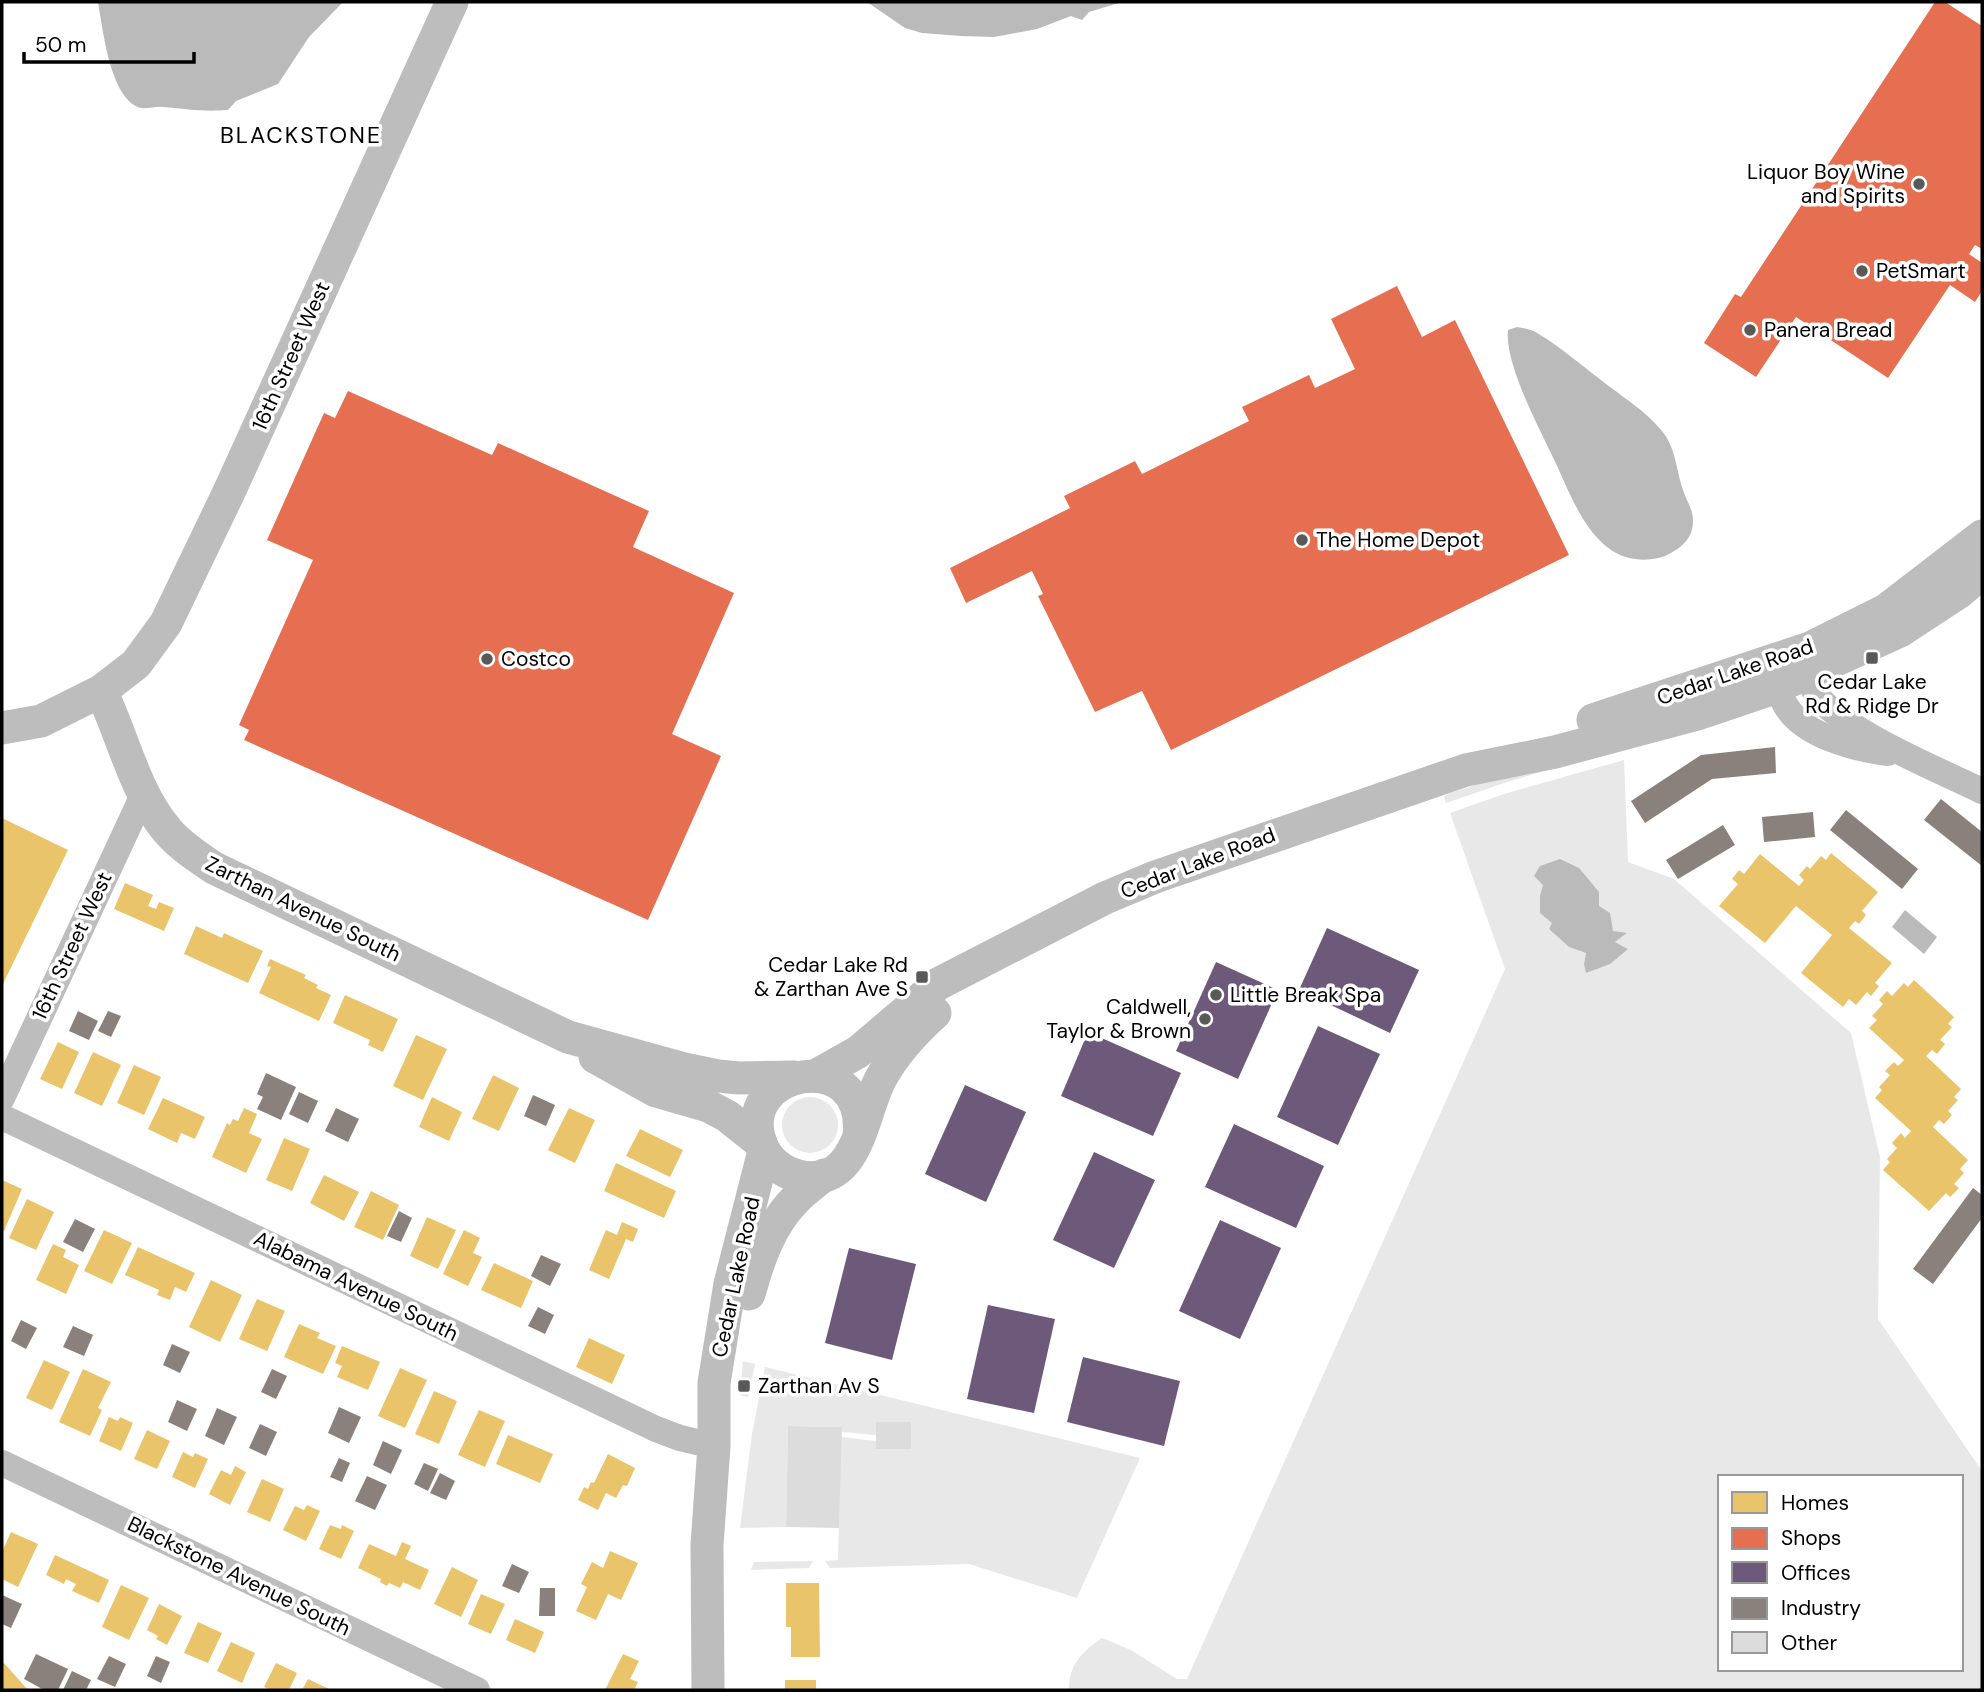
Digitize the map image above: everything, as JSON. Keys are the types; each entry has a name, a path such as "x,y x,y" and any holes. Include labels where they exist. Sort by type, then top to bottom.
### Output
{"street":[{"name":"16th Street West","path":"101,691 136,664 166,623 229,492 452,2"},
{"name":"Cedar Lake Road","path":"708,1690 707,1545 714,1446 714,1383 723,1319 762,1147 758,1122 764,1102 776,1087 858,1052 938,984 1105,898 1187,864 1466,769 1555,752 1697,713 1787,669 1886,610 1982,536"},
{"name":"Cedar Lake Road","path":"1787,669 1900,631 1958,593 1982,573"},
{"path":"1787,669 1787,708 1808,727 1838,743 1910,756 1982,791"},
{"path":"2,728 41,721 101,691"},
{"name":"Zarthan Avenue South","path":"101,691 117,724 143,795 167,831 214,868 568,1037 718,1076 806,1076"},
{"name":"16th Street West","path":"2,1098 143,795"},
{"name":"Cedar Lake Road","path":"714,1446 732,1381 748,1296 757,1268 786,1211 824,1175 847,1161 859,1137 880,1079 913,1032 1016,946"},
{"name":"Zarthan Avenue South","path":"568,1037 604,1064 656,1091 708,1106 727,1116 762,1147"},
{"path":"806,1076 830,1079 851,1097 859,1116 859,1137"},
{"name":"Alabama Avenue South","path":"2,1117 656,1429 714,1446"},
{"path":"762,1147 776,1165 793,1174 811,1177 824,1175"},
{"name":"Blackstone Avenue South","path":"2,1463 477,1690"}],"shaded area":[{"path":"98,2 343,2 309,37 278,84 236,101 228,110 210,111 141,108 130,102 115,78"},
{"path":"867,2 1122,2 1089,12 1082,20 1071,16 1037,29 994,37 922,33 905,28"},
{"path":"1517,327 1535,332 1553,344 1641,410 1667,438 1693,518 1691,534 1676,550 1662,557 1641,560 1623,556 1608,548 1584,520 1518,380 1508,345 1508,330"},
{"path":"1623,748 1446,803 1444,797 1514,773"},
{"path":"1624,760 1628,862 1674,879 1851,1033 1880,1157 1878,1319 1982,1471 1982,1690 1069,1690 1074,1666 1088,1649 1102,1638 1131,1650 1177,1679 1187,1679 1505,969 1450,813 1504,794","holes":["1544,885 1613,931 1626,934 1615,942 1628,949 1584,964 1586,953 1569,947 1549,929 1553,923 1540,896"]},
{"path":"1560,859 1579,868 1599,892 1599,906 1610,913 1613,931 1627,933 1615,942 1628,949 1610,964 1586,973 1586,953 1569,947 1549,929 1552,923 1540,913 1543,885 1534,876 1540,866"},
{"path":"1905,910 1937,937 1924,954 1892,927"},
{"path":"805,1097 815,1097 830,1105 836,1114 836,1136 830,1145 815,1153 805,1153 787,1141 782,1130 782,1120 794,1102"},
{"path":"743,1361 755,1364 748,1397 740,1395"},
{"path":"765,1367 1140,1458 1077,1598 969,1564 830,1568 825,1561 838,1560 841,1437 876,1441 876,1449 910,1449 911,1422 876,1422 876,1435 842,1432 841,1427 788,1426 786,1527 740,1528 752,1434"},
{"path":"813,1561 809,1568 751,1570 754,1562"}],"building: Homes":[{"path":"2,818 68,850 2,986"},
{"path":"1831,853 1878,892 1862,911 1866,915 1859,924 1855,921 1849,928 1892,963 1875,983 1879,986 1871,996 1867,992 1856,1005 1849,999 1843,1007 1801,973 1832,935 1796,906 1765,943 1719,906 1738,884 1732,879 1739,870 1744,874 1760,854 1799,886 1804,880 1799,875 1807,866 1810,869 1821,856 1826,860"},
{"path":"125,883 153,895 148,906 156,909 159,902 174,908 164,931 114,909"},
{"path":"196,926 222,938 224,933 263,951 248,983 184,954"},
{"path":"270,959 306,975 304,978 318,985 316,988 331,995 319,1021 259,993 271,967 267,966"},
{"path":"1914,980 1954,1017 1948,1024 1952,1027 1940,1040 1945,1044 1937,1054 1932,1050 1926,1056 1961,1089 1954,1097 1958,1100 1948,1111 1952,1115 1944,1124 1939,1120 1933,1127 1968,1160 1960,1169 1964,1173 1954,1184 1959,1188 1950,1197 1946,1193 1929,1211 1883,1170 1890,1162 1887,1159 1897,1148 1892,1143 1901,1133 1905,1138 1911,1131 1875,1098 1882,1090 1879,1087 1890,1075 1885,1071 1894,1062 1898,1066 1904,1060 1869,1028 1877,1020 1872,1016 1883,1004 1879,1000 1887,991 1892,996 1904,983 1908,987"},
{"path":"345,995 398,1019 383,1052 368,1045 370,1040 333,1023"},
{"path":"416,1035 447,1049 423,1100 393,1086"},
{"path":"58,1042 79,1052 62,1089 40,1079"},
{"path":"93,1052 121,1065 102,1106 74,1093"},
{"path":"134,1065 161,1077 144,1115 117,1103"},
{"path":"493,1075 519,1088 499,1131 472,1119"},
{"path":"432,1097 462,1112 449,1141 419,1127"},
{"path":"163,1098 205,1117 195,1139 181,1133 177,1143 148,1129"},
{"path":"244,1108 257,1114 249,1133 262,1139 246,1173 212,1157 227,1123 230,1125 233,1119 238,1121"},
{"path":"569,1108 595,1120 575,1163 548,1150"},
{"path":"640,1129 683,1150 670,1177 626,1156"},
{"path":"284,1138 310,1149 292,1191 266,1180"},
{"path":"616,1163 676,1191 664,1218 604,1191"},
{"path":"324,1175 359,1192 344,1221 310,1203"},
{"path":"2,1180 22,1189 4,1231 2,1230"},
{"path":"371,1191 399,1205 383,1240 354,1227"},
{"path":"27,1199 54,1212 36,1250 9,1238"},
{"path":"427,1217 456,1230 438,1269 410,1256"},
{"path":"622,1222 638,1229 633,1242 626,1239 609,1279 589,1270 606,1230 617,1235"},
{"path":"104,1230 132,1243 112,1284 84,1271"},
{"path":"464,1230 480,1238 473,1253 482,1257 468,1286 443,1274"},
{"path":"53,1244 66,1250 63,1257 79,1265 66,1294 36,1280"},
{"path":"138,1247 195,1273 186,1292 175,1287 170,1300 157,1295 159,1290 125,1275"},
{"path":"494,1263 533,1281 521,1308 481,1290"},
{"path":"211,1280 242,1295 220,1342 189,1327"},
{"path":"257,1299 285,1311 267,1351 239,1339"},
{"path":"299,1324 320,1333 317,1338 336,1346 323,1374 284,1357"},
{"path":"589,1338 625,1355 612,1384 576,1367"},
{"path":"342,1346 380,1362 368,1390 337,1377 342,1366 335,1363"},
{"path":"44,1360 70,1372 52,1410 26,1398"},
{"path":"400,1368 427,1380 405,1428 378,1416"},
{"path":"83,1369 111,1382 98,1408 102,1410 90,1436 59,1422"},
{"path":"434,1391 457,1401 439,1444 415,1434"},
{"path":"479,1410 505,1421 485,1467 458,1455"},
{"path":"109,1417 118,1421 120,1417 133,1423 121,1451 99,1441"},
{"path":"147,1430 170,1441 157,1469 134,1459"},
{"path":"508,1435 553,1454 540,1483 496,1464"},
{"path":"183,1452 193,1457 195,1453 208,1459 195,1488 172,1477"},
{"path":"608,1454 635,1468 627,1486 623,1485 616,1498 606,1493 598,1510 578,1500 584,1487 588,1489 591,1482 594,1483"},
{"path":"235,1466 246,1472 230,1505 209,1494 221,1470 231,1475"},
{"path":"262,1479 284,1489 270,1522 247,1512"},
{"path":"307,1505 320,1511 306,1541 283,1530 295,1506 304,1510"},
{"path":"330,1525 341,1529 342,1525 354,1531 341,1559 319,1549"},
{"path":"11,1532 38,1544 18,1587 2,1579 2,1552"},
{"path":"402,1542 411,1546 405,1559 429,1570 420,1590 403,1582 400,1588 389,1583 387,1586 380,1582 381,1579 358,1568 369,1544 396,1556"},
{"path":"610,1551 638,1563 621,1600 608,1594 596,1620 576,1611 587,1587 581,1584 592,1562 603,1568"},
{"path":"55,1555 109,1580 99,1603 72,1591 76,1584 66,1579 64,1584 46,1575"},
{"path":"452,1567 478,1580 461,1617 434,1604"},
{"path":"786,1583 819,1583 820,1657 791,1657 791,1627 786,1627"},
{"path":"121,1585 149,1598 129,1640 102,1627"},
{"path":"481,1594 505,1604 491,1634 468,1624"},
{"path":"159,1604 182,1616 167,1645 147,1630"},
{"path":"515,1619 544,1632 535,1653 506,1640"},
{"path":"198,1622 222,1633 208,1663 184,1653"},
{"path":"231,1642 255,1653 242,1683 217,1671"},
{"path":"623,1654 639,1661 630,1679 638,1682 634,1690 605,1690"},
{"path":"4,1663 28,1690 2,1690"},
{"path":"276,1663 297,1673 289,1690 271,1690 264,1687"},
{"path":"308,1679 331,1690 302,1690"},
{"path":"785,1680 816,1680 816,1690 785,1690"}],"building: Shops":[{"path":"1935,2 1945,2 1982,26 1982,249 1975,245 1969,254 1982,263 1982,291 1975,302 1950,285 1888,378 1796,317 1756,377 1704,343 1735,294 1741,297"},
{"name":"The Home Depot","path":"1397,286 1422,337 1455,320 1569,555 1171,750 1142,691 1095,712 1038,596 1043,594 1032,571 966,603 950,568 1070,508 1064,496 1135,461 1142,474 1249,421 1242,407 1309,375 1315,388 1355,369 1331,319"},
{"name":"Costco","path":"348,391 492,455 498,443 649,511 633,547 734,593 672,734 721,756 648,920 244,740 249,730 239,725 313,560 267,540 324,413 335,418"}],"building: Offices":[{"path":"1327,928 1419,970 1390,1033 1299,990"},
{"path":"1216,962 1278,990 1238,1079 1176,1051"},
{"path":"1318,1026 1380,1054 1338,1145 1277,1117"},
{"path":"1088,1032 1181,1073 1153,1136 1061,1096"},
{"path":"965,1085 1026,1112 986,1202 925,1174"},
{"path":"1234,1124 1324,1166 1296,1228 1205,1187"},
{"path":"1094,1152 1155,1180 1114,1268 1053,1240"},
{"path":"1220,1220 1281,1248 1240,1339 1179,1311"},
{"path":"849,1248 916,1264 892,1360 825,1343"},
{"path":"988,1305 1055,1319 1034,1413 967,1399"},
{"path":"1083,1357 1180,1381 1164,1446 1067,1422"}],"building: Industry":[{"path":"1775,747 1776,773 1712,779 1645,823 1631,801 1701,755"},
{"path":"1941,799 1982,832 1982,866 1924,820"},
{"path":"1846,810 1918,869 1902,889 1830,830"},
{"path":"1813,812 1815,837 1764,842 1762,817"},
{"path":"1723,825 1735,845 1678,879 1666,860"},
{"path":"78,1011 98,1021 89,1040 69,1031"},
{"path":"108,1011 121,1016 111,1037 98,1031"},
{"path":"266,1073 296,1087 281,1120 257,1109 263,1097 257,1094"},
{"path":"299,1092 318,1101 308,1123 289,1114"},
{"path":"533,1095 555,1105 546,1126 524,1116"},
{"path":"336,1108 359,1119 348,1142 325,1131"},
{"path":"1973,1188 1982,1195 1982,1218 1933,1284 1913,1269"},
{"path":"399,1211 412,1218 401,1242 387,1236"},
{"path":"75,1219 95,1229 83,1252 63,1242"},
{"path":"541,1255 561,1264 550,1286 531,1276"},
{"path":"538,1307 554,1315 545,1334 528,1326"},
{"path":"21,1320 37,1328 26,1349 11,1341"},
{"path":"73,1326 93,1335 84,1356 63,1347"},
{"path":"172,1344 190,1352 180,1373 163,1365"},
{"path":"272,1369 287,1376 276,1399 261,1392"},
{"path":"177,1400 197,1409 187,1431 168,1422"},
{"path":"339,1407 361,1417 349,1443 328,1433"},
{"path":"217,1408 237,1417 224,1445 205,1436"},
{"path":"260,1424 277,1432 266,1456 249,1448"},
{"path":"383,1441 402,1450 391,1474 373,1465"},
{"path":"339,1458 350,1463 342,1482 330,1477"},
{"path":"424,1463 438,1469 428,1491 414,1484"},
{"path":"440,1473 455,1481 446,1500 430,1493"},
{"path":"367,1476 387,1485 375,1510 355,1501"},
{"path":"512,1564 529,1572 519,1593 502,1586"},
{"path":"540,1588 555,1588 555,1616 539,1616"},
{"path":"2,1595 22,1604 11,1628 2,1624"},
{"path":"36,1654 68,1669 58,1690 44,1690 24,1679"},
{"path":"109,1656 126,1664 115,1687 97,1679"},
{"path":"156,1656 170,1662 161,1683 147,1676"},
{"path":"72,1671 91,1680 86,1690 63,1690"}],"building: Other":[{"path":"876,1422 911,1422 911,1449 876,1449"},
{"path":"788,1426 842,1427 839,1528 786,1527"}],"place":[{"name":"Liquor Boy Wine and Spirits","path":"1919,184"},
{"name":"PetSmart","path":"1862,271"},
{"name":"Panera Bread","path":"1750,330"},
{"name":"The Home Depot","path":"1302,540"},
{"name":"Cedar Lake Rd & Ridge Dr","path":"1872,658"},
{"name":"Costco","path":"487,659"},
{"name":"Cedar Lake Rd & Zarthan Ave S","path":"922,977"},
{"name":"Little Break Spa","path":"1216,995"},
{"name":"Caldwell, Taylor & Brown","path":"1205,1019"},
{"name":"Zarthan Av S","path":"744,1386"}],"district":[{"name":"BLACKSTONE","path":"301,135"}]}
